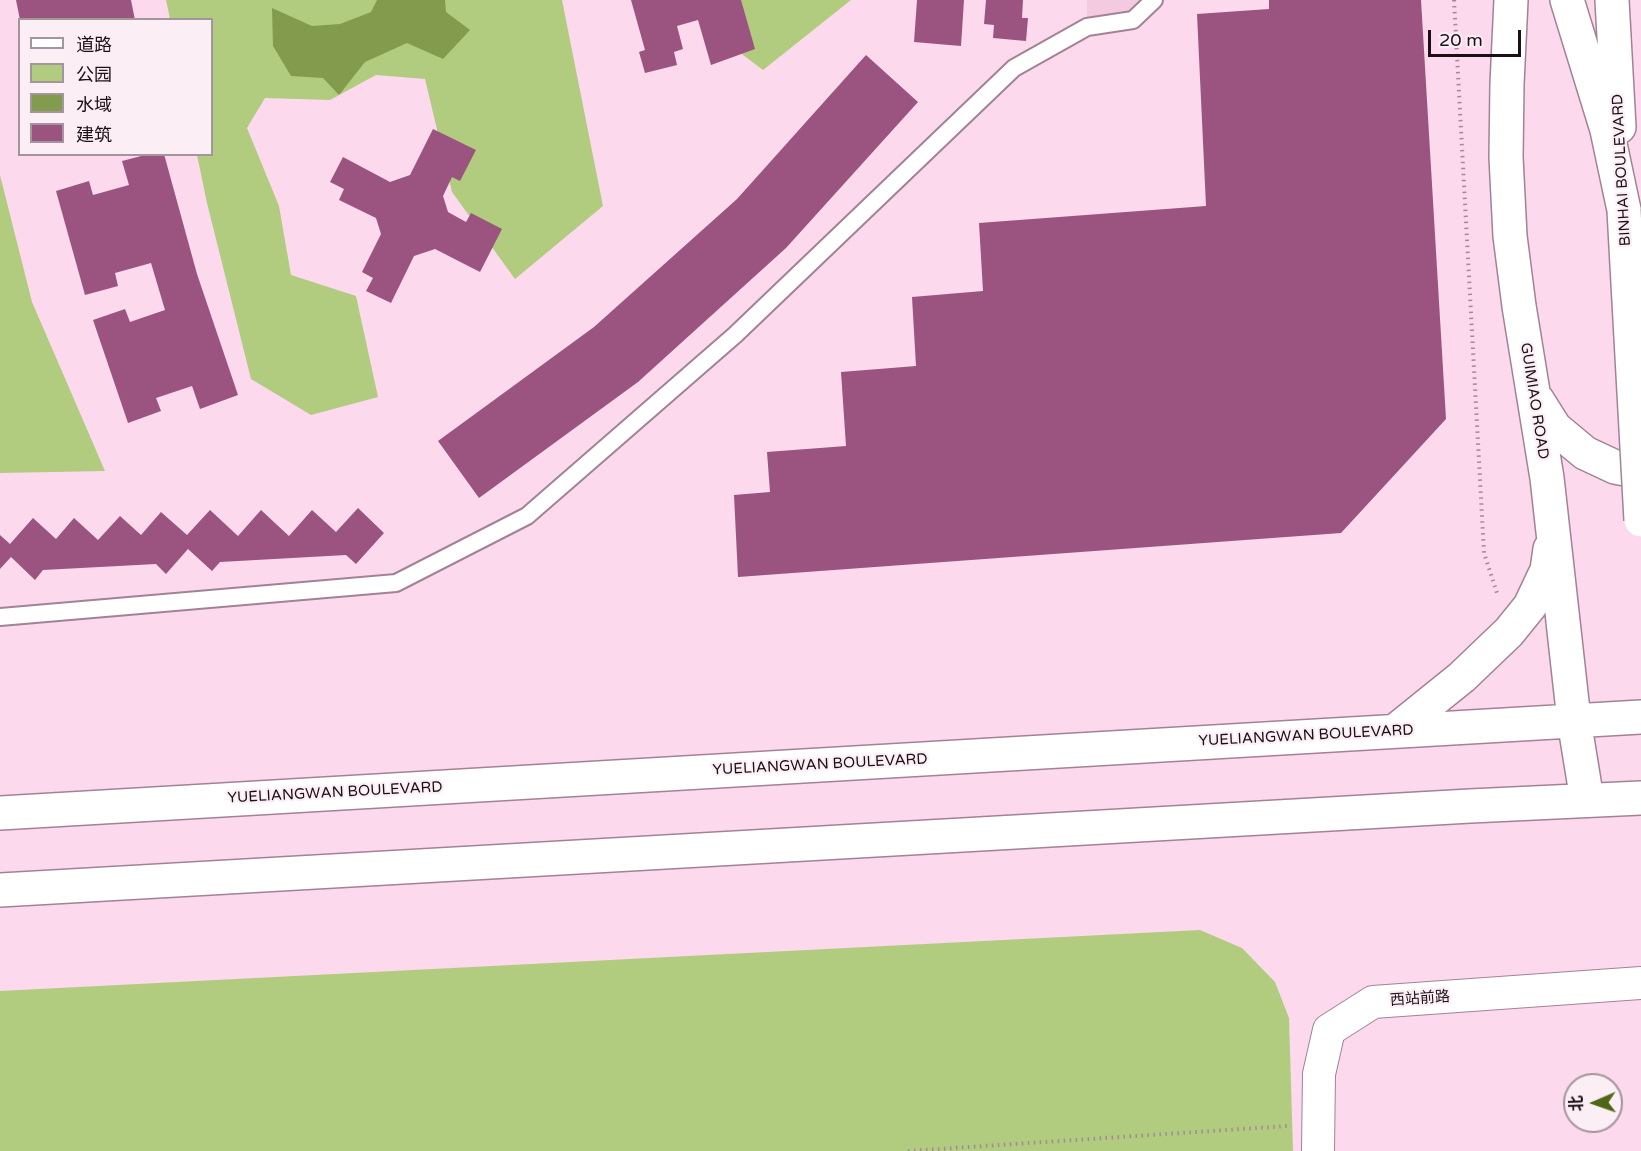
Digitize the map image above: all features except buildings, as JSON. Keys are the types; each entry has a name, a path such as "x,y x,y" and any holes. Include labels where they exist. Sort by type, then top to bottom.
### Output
{"main road":[{"name":"GUIMIAO ROAD","path":"1511,0 1506,146 1510,236 1553,527 1574,720 1587,800"},
{"path":"1567,0 1607,130 1624,210"},
{"name":"BINHAI BOULEVARD","path":"1612,0 1641,520"},
{"path":"1534,394 1555,428 1585,453 1615,467 1641,472"},
{"path":"1395,731 1462,677 1509,632 1530,606 1547,570 1553,527"},
{"name":"YUELIANGWAN BOULEVARD","path":"0,813 1641,717"},
{"path":"0,890 1641,798"}],"street":[{"name":"西站前路","path":"1318,1138 1319,1074 1329,1030 1373,1002 1641,983"}],"lane":[{"path":"0,617 396,583 527,516 735,334 1014,68 1088,27 1133,20 1154,0"}],"path":[{"path":"1454,0 1484,553 1509,632"},
{"path":"908,1151 1318,1138"}],"shaded area":[{"path":"1087,0 1154,0 1133,20 1087,27"}],"green space":[{"path":"166,0 562,0 603,206 515,279 452,192 425,79 376,75 330,100 265,98 247,128 279,206 291,275 356,296 378,397 311,415 251,379 197,156 213,156 213,18 170,18"},
{"path":"710,0 851,0 763,70 735,49"},
{"path":"0,175 32,302 105,471 0,473"},
{"path":"1200,930 1242,948 1275,982 1289,1018 1293,1151 0,1151 0,991"}],"water":[{"path":"377,0 445,0 446,12 470,30 443,59 407,43 365,62 339,95 323,78 291,76 273,46 272,8 312,26 340,24 371,12"}]}
